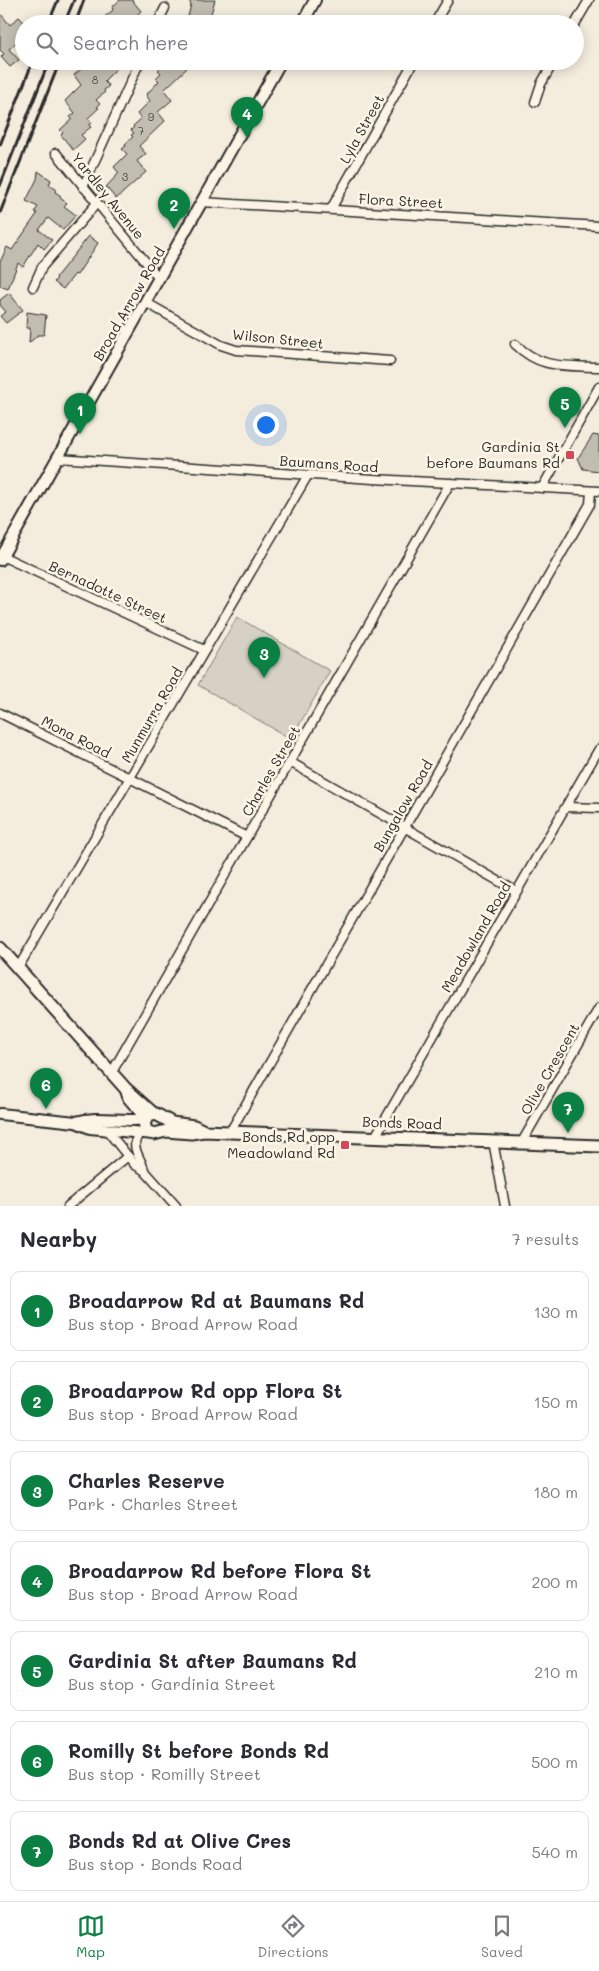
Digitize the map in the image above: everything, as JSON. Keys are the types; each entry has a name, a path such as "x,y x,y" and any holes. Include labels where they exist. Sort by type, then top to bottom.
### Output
{"main road":[{"name":"Bonds Road","path":"0,948 152,1118"},
{"name":"Bonds Road","path":"125,1088 135,1106 152,1118 194,1126 204,1130"},
{"path":"152,1118 165,1126 158,1133 149,1132 145,1128 152,1118"},
{"name":"Bonds Road","path":"158,1133 191,1133 204,1130 599,1146"}],"street":[{"path":"307,15 315,0"},
{"path":"439,15 448,0"},
{"path":"580,15 589,0"},
{"path":"162,15 165,8"},
{"path":"83,187 136,70"},
{"name":"Broad Arrow Road","path":"1,558 276,70"},
{"name":"Lyla Street","path":"332,209 409,70"},
{"path":"535,102 541,84 549,70"},
{"name":"Yardley Avenue","path":"56,153 96,204 159,278"},
{"name":"Flora Street","path":"202,202 599,226"},
{"path":"33,287 42,267 96,204"},
{"name":"Wilson Street","path":"145,302 221,345 236,350 390,361"},
{"path":"515,344 530,357 541,362 552,365 599,367"},
{"path":"542,488 599,387"},
{"name":"Baumans Road","path":"58,458 308,475 595,491"},
{"name":"Munmurra Road","path":"18,968 308,475"},
{"name":"Charles Street","path":"112,1072 450,483"},
{"name":"Bungalow Road","path":"230,1132 590,504 595,491"},
{"name":"Bernadotte Street","path":"1,558 204,650"},
{"name":"Mona Road","path":"0,713 247,837"},
{"name":"Meadowland Road","path":"375,1137 599,749"},
{"path":"290,762 516,891"},
{"path":"566,807 599,808"},
{"name":"Olive Crescent","path":"522,1142 599,1008"},
{"path":"122,1120 132,1114 135,1106"},
{"path":"0,1114 76,1122 90,1128 139,1134 158,1133"},
{"path":"76,1122 91,1118 130,1121 152,1118"},
{"path":"106,1129 136,1165 144,1170 176,1206"},
{"path":"139,1134 134,1141 134,1147 142,1160 144,1170"},
{"path":"494,1141 505,1206"},
{"path":"68,1206 128,1156"}],"shaded area":[{"path":"237,617 330,671 291,739 198,685"}],"building":[{"path":"120,0 132,0 141,11 137,15 107,15 113,10 112,7"},
{"path":"189,0 215,0 211,15 188,15 191,5"},
{"path":"0,13 10,25 15,21 15,44 9,49 15,56 15,63 10,67 1,57 4,54 0,50"},
{"path":"80,70 115,70 104,81 109,86 96,100 100,104 97,107 99,108 88,118 92,123 89,125 91,127 81,135 85,139 73,150 61,135 63,133 60,130 72,119 70,117 75,113 65,101 81,85 74,75"},
{"path":"158,70 185,70 164,90 172,100 158,112 165,121 139,146 146,154 137,161 146,172 116,199 106,187 119,173 114,167 127,154 122,149 133,137 131,135 134,133 131,130 141,119 137,114 150,101 146,95 159,81 156,78 161,73"},
{"path":"38,171 51,180 49,185 56,189 55,192 67,203 64,206 76,215 63,230 48,218 39,230 52,240 44,249 38,243 23,267 18,263 8,289 0,286 0,262 7,247 12,250 37,214 35,211 38,207 26,201 37,179"},
{"path":"89,236 98,243 77,275 75,274 63,289 54,282 56,277"},
{"path":"9,293 23,310 6,323 0,316 6,312 0,305 0,300"},
{"path":"27,312 46,315 44,335 38,335 29,343 30,328 26,328"},
{"path":"593,435 599,436 599,471 583,469 578,458"}],"railway":[{"path":"52,15 58,0"},
{"path":"68,15 74,0"},
{"path":"78,15 84,0"},
{"path":"0,145 29,70"},
{"path":"0,186 45,70"},
{"path":"0,213 56,70"}],"place":[{"name":"Broadarrow Rd before Flora St","path":"247,138"},
{"name":"Broadarrow Rd opp Flora St","path":"174,229"},
{"name":"Gardinia St after Baumans Rd","path":"565,428"},
{"name":"Broadarrow Rd at Baumans Rd","path":"80,434"},
{"name":"Gardinia St before Baumans Rd","path":"570,455"},
{"name":"Charles Reserve","path":"264,678"},
{"name":"Romilly St before Bonds Rd","path":"46,1109"},
{"name":"Bonds Rd at Olive Cres","path":"568,1133"},
{"name":"Bonds Rd opp Meadowland Rd","path":"345,1145"}]}
